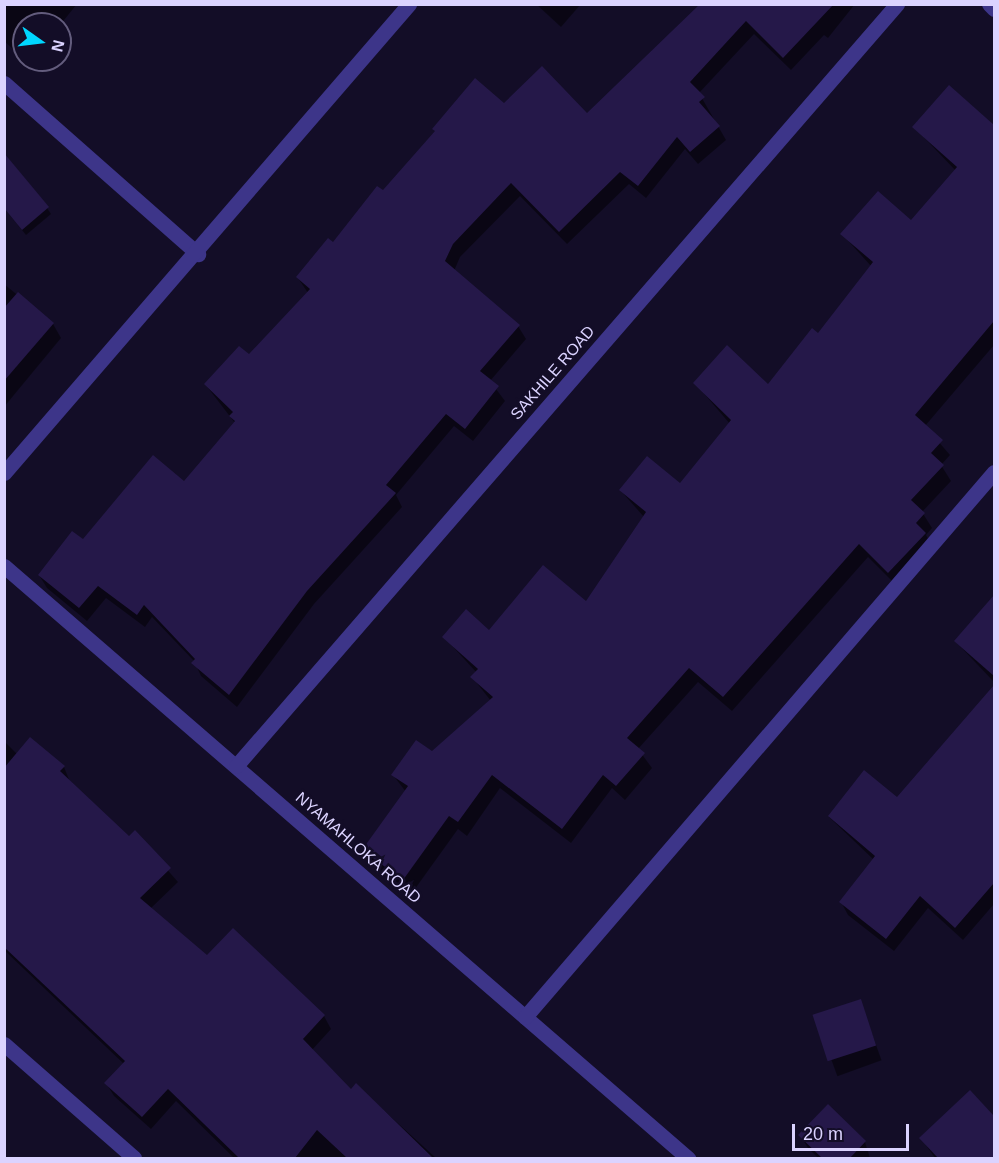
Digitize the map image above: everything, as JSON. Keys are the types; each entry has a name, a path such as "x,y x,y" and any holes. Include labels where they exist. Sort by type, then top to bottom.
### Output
{"street":[{"path":"4,473 198,254 409,4"},
{"name":"SAKHILE ROAD","path":"236,766 897,4"},
{"path":"989,4 994,9"},
{"path":"4,82 198,254"},
{"path":"525,1017 994,472"},
{"name":"NYAMAHLOKA ROAD","path":"4,566 688,1158"},
{"path":"6,1049 135,1158"}],"building":[{"path":"700,4 834,4 783,58 746,21 690,82 705,97 699,102 720,126 690,152 677,137 638,186 620,172 559,232 511,183 453,244 445,261 520,325 480,371 499,386 465,429 446,414 386,485 396,493 307,591 229,695 191,663 195,659 144,605 137,615 98,586 79,608 38,575 72,531 83,539 153,455 184,481 235,421 229,416 233,412 204,384 239,346 249,354 310,289 296,277 328,238 333,242 377,186 383,190 435,131 432,129 475,78 504,103 542,66 587,113"},
{"path":"949,85 994,125 994,321 915,415 943,440 931,453 944,465 911,500 925,513 916,523 926,533 888,573 859,544 723,697 689,668 627,738 645,753 616,786 603,775 562,829 492,775 458,822 449,816 403,880 362,850 408,786 391,775 416,740 432,751 493,697 470,677 478,669 442,637 466,609 489,630 543,565 586,601 646,512 619,490 647,456 680,483 731,420 693,383 727,345 768,384 812,328 818,333 873,262 840,234 878,191 911,220 957,167 912,127"},
{"path":"4,153 49,207 22,230 4,208"},
{"path":"18,292 54,323 4,381 4,308"},
{"path":"994,595 994,676 954,641"},
{"path":"994,685 994,883 955,928 920,896 886,939 839,902 875,856 828,816 864,770 897,797"},
{"path":"30,737 65,766 60,771 129,836 135,830 171,868 140,898 207,955 233,928 325,1015 303,1039 351,1089 356,1083 433,1158 347,1158 317,1130 295,1158 239,1158 168,1089 142,1117 104,1083 125,1061 4,947 4,768"},
{"path":"861,999 876,1046 828,1061 812,1015"},
{"path":"970,1090 994,1116 994,1158 938,1158 919,1138"},
{"path":"828,1104 866,1141 850,1158 822,1158 798,1135"}]}
